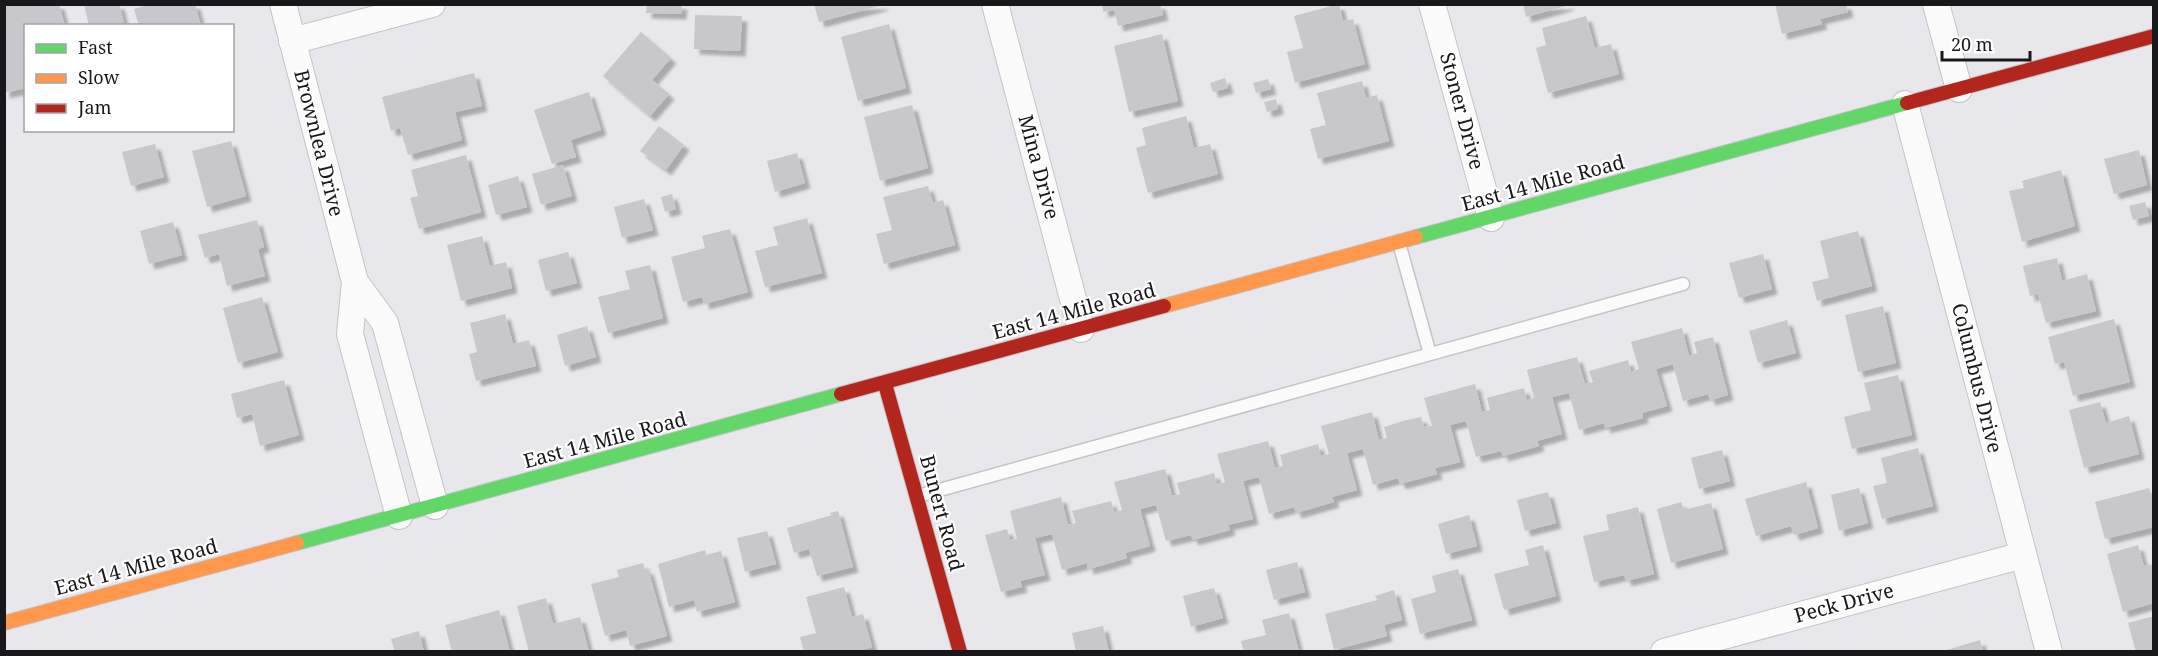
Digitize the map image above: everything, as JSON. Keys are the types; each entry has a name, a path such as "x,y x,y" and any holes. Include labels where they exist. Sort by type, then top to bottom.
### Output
{"main road":[{"name":"East 14 Mile Road","path":"4,623 2154,36"},
{"name":"Bunert Road","path":"885,384 960,651"}],"street":[{"name":"Brownlea Drive","path":"283,4 355,282 350,334 399,516"},
{"path":"292,41 432,4"},
{"name":"Mina Drive","path":"995,4 1081,329"},
{"name":"Stoner Drive","path":"1432,4 1491,218"},
{"path":"1936,4 1959,89"},
{"name":"Columbus Drive","path":"1905,104 2049,651"},
{"name":"Brownlea Drive","path":"355,282 385,323 435,506"},
{"name":"Peck Drive","path":"1664,651 2023,555"}],"lane":[{"path":"1398,243 1430,354"},
{"path":"916,496 1683,284"}],"building":[{"path":"4,4 59,4 64,24 24,24 24,88 4,93"},
{"path":"84,4 119,4 124,23 89,24"},
{"path":"150,4 195,4 200,24 138,24 134,9"},
{"path":"647,4 682,4 681,14 646,13"},
{"path":"814,4 883,4 883,5 819,22"},
{"path":"1102,4 1160,4 1163,15 1118,26 1114,9 1103,12"},
{"path":"1339,4 1343,21 1353,19 1365,64 1295,83 1287,52 1303,48 1294,16"},
{"path":"1523,4 1569,4 1569,5 1526,17"},
{"path":"1775,4 1846,4 1848,12 1820,19 1822,24 1782,34"},
{"path":"695,15 742,16 740,51 694,49"},
{"path":"1586,16 1595,48 1611,44 1619,74 1548,93 1536,48 1546,45 1542,28"},
{"path":"889,24 906,88 858,101 841,37"},
{"path":"641,32 671,58 652,80 669,94 650,116 603,76"},
{"path":"1162,34 1178,101 1129,112 1114,46"},
{"path":"474,73 482,106 455,112 462,140 408,155 400,128 391,131 382,97"},
{"path":"1225,78 1228,88 1213,92 1210,83"},
{"path":"1268,79 1271,89 1256,93 1253,83"},
{"path":"1362,81 1366,98 1377,95 1389,141 1318,159 1310,129 1326,125 1317,93"},
{"path":"589,92 601,130 571,140 576,157 552,164 534,110"},
{"path":"1276,99 1278,109 1267,112 1264,102"},
{"path":"912,105 928,168 880,181 864,117"},
{"path":"1186,116 1194,148 1210,144 1218,174 1148,193 1136,148 1146,145 1142,128"},
{"path":"659,126 684,145 666,170 640,151"},
{"path":"231,141 246,196 207,207 192,151"},
{"path":"155,144 164,177 131,186 122,152"},
{"path":"2139,150 2147,185 2114,194 2104,159"},
{"path":"797,153 805,183 775,192 767,161"},
{"path":"466,155 481,212 419,229 410,198 418,196 411,170"},
{"path":"563,165 572,196 541,205 532,174"},
{"path":"2061,170 2075,226 2022,242 2009,191 2024,188 2022,181"},
{"path":"518,176 527,207 496,215 488,185"},
{"path":"928,186 933,203 943,200 955,245 884,264 876,234 892,230 883,197"},
{"path":"672,194 676,209 665,212 661,197"},
{"path":"644,199 653,230 622,238 614,207"},
{"path":"2145,202 2149,216 2133,220 2129,206"},
{"path":"807,218 822,273 765,287 755,251 778,245 773,227"},
{"path":"257,220 264,247 258,249 265,276 227,286 219,254 205,258 198,235"},
{"path":"173,222 182,255 149,264 140,231"},
{"path":"730,229 748,292 704,304 702,297 683,302 671,257 705,248 702,236"},
{"path":"1858,231 1872,286 1817,301 1812,282 1829,278 1820,241"},
{"path":"482,236 490,266 506,262 512,288 461,301 447,245"},
{"path":"568,252 577,283 546,291 538,260"},
{"path":"1763,254 1772,289 1739,298 1729,263"},
{"path":"2057,258 2062,281 2087,274 2096,311 2046,323 2038,294 2030,296 2023,266"},
{"path":"650,265 663,318 608,333 598,297 630,289 625,271"},
{"path":"262,297 278,352 238,363 223,308"},
{"path":"1883,306 1896,363 1858,372 1845,315"},
{"path":"505,314 513,344 529,340 536,366 476,381 469,354 477,352 470,323"},
{"path":"2114,319 2130,382 2073,396 2064,362 2055,364 2048,337"},
{"path":"1787,320 1796,353 1758,363 1749,331"},
{"path":"587,326 596,357 565,366 557,335"},
{"path":"1682,328 1689,356 1697,353 1694,342 1713,337 1728,395 1710,400 1708,394 1683,401 1673,364 1656,369 1667,406 1642,413 1643,418 1605,428 1604,423 1579,430 1569,393 1552,397 1562,434 1537,441 1539,446 1503,456 1501,451 1476,457 1466,421 1450,425 1460,462 1435,468 1437,474 1400,484 1398,478 1373,485 1363,449 1347,453 1357,490 1332,497 1334,502 1296,513 1294,507 1269,514 1259,477 1243,481 1253,519 1228,525 1230,530 1193,540 1191,535 1166,541 1156,505 1140,509 1150,546 1125,553 1127,558 1107,564 1088,569 1087,563 1062,570 1052,534 1035,538 1045,575 1020,581 1022,587 1001,592 985,535 1007,529 1010,540 1017,539 1010,511 1061,497 1068,525 1076,523 1072,511 1111,501 1114,512 1122,510 1114,482 1165,469 1172,496 1180,494 1177,483 1214,473 1217,484 1225,482 1217,454 1268,441 1275,468 1283,466 1280,455 1318,444 1321,456 1329,454 1321,426 1372,412 1379,440 1387,438 1384,427 1403,421 1421,417 1424,427 1432,426 1424,398 1475,384 1482,412 1490,410 1487,398 1524,388 1527,400 1534,398 1527,370 1577,357 1585,384 1593,382 1589,371 1628,360 1631,372 1639,369 1631,342"},
{"path":"1898,375 1912,435 1852,449 1844,417 1871,410 1864,383"},
{"path":"284,380 299,435 260,446 252,414 237,418 231,394"},
{"path":"2100,402 2106,423 2129,416 2139,454 2084,468 2069,410"},
{"path":"1918,448 1933,506 1882,519 1873,486 1887,483 1881,458"},
{"path":"1722,450 1730,481 1699,489 1691,458"},
{"path":"1806,482 1818,528 1794,535 1791,526 1756,536 1745,499"},
{"path":"1859,488 1868,523 1839,531 1831,495"},
{"path":"2149,488 2154,505 2154,527 2105,539 2095,502"},
{"path":"1548,492 1556,523 1525,531 1517,500"},
{"path":"1681,502 1684,510 1711,503 1723,549 1671,563 1657,509"},
{"path":"1638,507 1654,574 1626,581 1624,575 1594,582 1583,536 1609,530 1606,515"},
{"path":"838,511 853,567 817,576 809,549 794,553 787,528 832,515 830,513"},
{"path":"1469,515 1477,546 1446,554 1438,524"},
{"path":"767,531 776,564 745,572 737,538"},
{"path":"1543,545 1556,596 1504,610 1494,574 1529,565 1525,550"},
{"path":"2138,545 2144,566 2154,564 2154,603 2123,612 2107,554"},
{"path":"705,550 706,555 721,551 735,602 697,612 694,600 669,607 658,564"},
{"path":"1297,562 1305,592 1274,600 1266,570"},
{"path":"643,563 645,570 648,569 667,636 630,646 626,630 605,636 591,584 619,577 617,570"},
{"path":"1458,569 1472,620 1420,634 1411,599 1436,592 1432,576"},
{"path":"844,587 852,617 863,614 872,647 855,652 804,652 800,637 816,633 806,597"},
{"path":"1214,588 1223,618 1191,627 1183,596"},
{"path":"1394,590 1402,620 1384,625 1387,636 1334,650 1325,614 1377,600 1375,596"},
{"path":"546,598 553,624 580,617 589,652 529,652 517,606"},
{"path":"499,610 510,652 452,652 445,625"},
{"path":"1289,613 1299,652 1244,652 1241,641 1266,635 1262,620"},
{"path":"2154,616 2154,652 2136,652 2128,623"},
{"path":"1103,626 1109,652 1076,652 1072,633"},
{"path":"419,631 424,652 395,652 391,639"},
{"path":"1980,640 1983,652 1943,652 1943,651"}],"traffic: fast":[{"path":"1416,237 1907,103"},
{"path":"297,543 841,394"}],"traffic: slow":[{"path":"1164,306 1416,237"},
{"path":"4,623 297,543"}],"traffic: jam":[{"path":"1907,103 2154,36"},
{"path":"841,394 1164,306"},
{"path":"885,384 960,652"}]}
